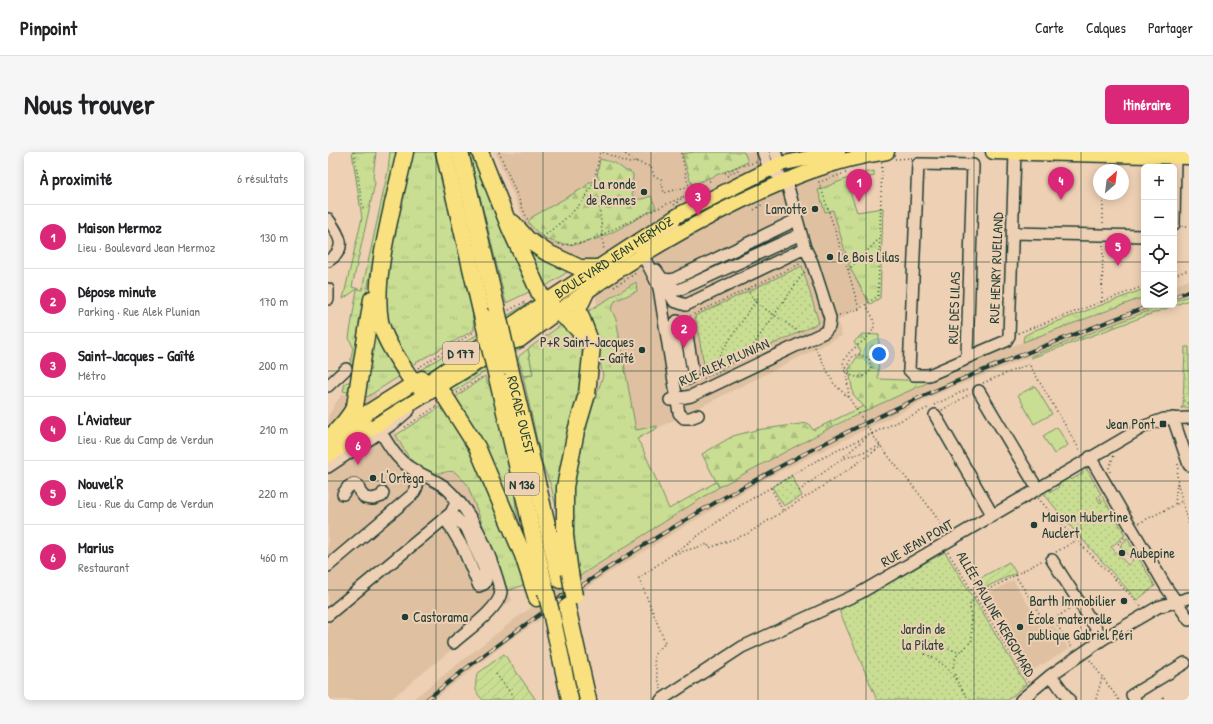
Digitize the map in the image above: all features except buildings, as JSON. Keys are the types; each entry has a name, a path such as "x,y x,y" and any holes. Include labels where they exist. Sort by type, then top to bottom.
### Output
{"highway":[{"path":"405,152 381,263 378,292 380,321 388,343 427,385 481,455 523,555 542,595"},
{"name":"ROCADE OUEST","path":"444,152 497,377 542,595 547,615 562,658 562,665 570,700"},
{"name":"ROCADE OUEST","path":"460,152 503,308 510,368 565,577 570,599 572,628 588,700"},
{"path":"480,152 504,213 547,303 579,329 586,343 590,367"},
{"path":"504,213 528,240 546,252 580,268 597,268"},
{"path":"328,439 342,425 355,406 373,290 377,270 381,263"},
{"path":"565,577 565,488 576,431 587,394 592,354 591,340 578,310 587,290"},
{"path":"510,343 515,333 544,311 547,303"}],"main road":[{"name":"BOULEVARD JEAN MERMOZ","path":"547,303 597,268 680,214 777,168 838,152"},
{"path":"993,152 1182,157"},
{"name":"BOULEVARD JEAN MERMOZ","path":"547,303 587,290 646,260 709,208 777,168 846,159 884,157"},
{"name":"D 177","path":"427,385 460,354 547,303"},
{"path":"328,455 379,429 384,410 427,385 510,326"},
{"name":"D 177","path":"328,448 344,437 368,412 427,385 510,343"}],"street":[{"path":"763,152 777,168 805,248 812,260 830,318"},
{"name":"RUE HENRY RUELLAND","path":"966,358 1006,341 1009,336 1015,152"},
{"path":"1177,200 1182,157"},
{"name":"RUE DES LILAS","path":"918,164 973,165 966,358 929,375 914,375 909,370 918,164"},
{"path":"680,214 672,228 643,247 641,252 670,289 683,289 801,234"},
{"path":"328,219 339,235 341,242 335,257 328,262"},
{"path":"663,279 672,280 796,220"},
{"path":"1013,233 1141,236"},
{"path":"663,279 671,298 678,303 686,305 805,248"},
{"name":"RUE ALEK PLUNIAN","path":"646,260 649,271 659,288 665,320 674,399 691,396 761,362 806,336 828,329 830,325 830,318"},
{"path":"328,289 328,299"},
{"path":"665,320 682,319 691,396"},
{"path":"328,386 346,369"},
{"path":"975,389 1035,490"},
{"path":"674,399 680,413 684,418 690,418 698,415"},
{"path":"935,415 993,516"},
{"path":"1173,418 1189,465"},
{"name":"RUE JEAN PONT","path":"661,696 742,647 860,593 946,541 993,516 1035,490 1085,454 1145,426 1164,419 1189,418"},
{"path":"355,425 379,429 398,457 414,470 440,484 453,497 476,526 490,558 501,592 496,604 453,642"},
{"path":"328,467 379,429"},
{"path":"1085,454 1176,602 1189,620"},
{"path":"328,566 412,495 417,483 417,476 414,470"},
{"path":"343,494 348,487 354,484 358,486 360,492 366,498 373,499 382,496 383,493"},
{"path":"328,616 448,516 456,504 453,497"},
{"path":"448,516 467,530 478,553 486,580 484,584 479,586 448,516"},
{"path":"1050,557 1103,639"},
{"path":"1021,700 1050,675 1103,639 1158,607 1189,598"},
{"path":"1135,700 1132,696 1188,664"},
{"path":"1050,675 1069,700"}],"path":[{"path":"354,152 363,209"},
{"path":"499,152 517,199 531,226"},
{"path":"542,237 575,210 586,196 594,180 600,152"},
{"path":"603,152 628,163 637,162"},
{"path":"622,152 637,162 651,167 654,176 661,179 664,193 686,187 695,189"},
{"path":"684,152 681,152 688,184 695,189"},
{"path":"830,318 859,309 878,296 878,240 884,157"},
{"path":"725,173 737,167 754,163"},
{"path":"726,176 738,170"},
{"path":"846,173 819,182 848,270 859,309"},
{"path":"690,191 695,189"},
{"path":"586,196 596,199 599,203 604,252"},
{"path":"556,244 565,245 586,242 602,236 656,208 684,196"},
{"path":"1102,302 1103,200"},
{"path":"754,210 762,206"},
{"path":"538,234 547,240"},
{"path":"848,270 878,240"},
{"path":"682,319 746,288 812,260"},
{"path":"761,362 752,346 812,260"},
{"path":"1177,274 1189,270"},
{"path":"1009,336 1141,287"},
{"path":"746,288 755,302 806,336 834,384 849,398"},
{"path":"724,369 704,378 759,296"},
{"path":"503,308 547,303"},
{"path":"849,398 848,383 847,375 846,368 849,360 855,355 862,354 869,358 871,365 869,373 863,377 855,376 849,373 845,370 843,365 844,358 872,332 874,326 873,319 866,304"},
{"path":"404,427 427,385 475,331"},
{"path":"935,415 975,389 1029,364 1085,454"},
{"path":"661,696 654,658 657,651 663,647 665,642 639,578 734,509 816,461 963,392 975,389"},
{"path":"963,392 965,396"},
{"name":"ALLÉE PAULINE KERGOMARD","path":"849,398 880,446 926,502 975,597 1028,683 1025,687 1030,692"},
{"path":"1181,408 1186,406 1189,401"},
{"path":"799,491 840,460 869,435"},
{"path":"840,460 880,446"},
{"path":"669,556 708,544 710,548 747,534 858,464 880,446"},
{"path":"1175,504 1179,450 1183,449"},
{"path":"1111,476 1109,468 1116,453"},
{"path":"1177,481 1189,524"},
{"path":"770,488 783,512"},
{"path":"1035,490 1077,540 1142,607 1148,603"},
{"path":"1139,523 1182,501"},
{"path":"1136,521 1140,528"},
{"path":"1118,544 1129,534"},
{"path":"957,681 953,666 958,652 964,649 972,640 970,604 975,597 1050,557 1077,540"},
{"path":"1015,575 1046,624 1080,602"},
{"path":"1053,619 1120,700"},
{"path":"958,652 928,641 925,654 942,663 970,700"},
{"path":"496,674 516,700"},
{"path":"1096,699 1102,678"}],"shaded area":[{"path":"495,152 834,152 870,299 838,321 842,336 628,443 606,339 585,258 555,249 533,234 527,227"},
{"path":"1189,280 1189,295 1177,300 1177,285"},
{"path":"1141,298 1141,308 1156,308 940,393 769,477 685,526 604,576 507,642 433,700 412,700 520,615 719,487 882,403 996,352"},
{"path":"372,386 409,458 435,474 455,472 467,484 512,600 390,700 328,700 328,416 341,395"},
{"name":"École maternelle publique Gabriel Péri","path":"1013,580 1044,630 1053,624 1069,649 1026,674 981,598"}],"green space":[{"path":"352,152 376,152 373,177 375,183 352,287 362,290 388,171 390,152 399,152 369,280 352,393 343,391 345,383 352,381 353,373 349,370 353,347 349,338 357,289 343,299 362,218"},
{"path":"408,152 437,152 471,299 474,330 410,366 385,321 387,263"},
{"path":"469,152 478,152 533,290 506,303"},
{"path":"695,152 744,152 748,162 692,185 682,154"},
{"path":"600,159 615,163 633,174 632,194 635,199 642,199 651,196 656,208 625,226 591,241 574,244 558,243 542,236 528,222 532,217 585,187 589,182 596,182"},
{"path":"874,171 874,176 847,183 857,212 883,208 880,298 870,304 850,268 833,210 825,212 818,190 856,175"},
{"path":"524,241 572,269 543,288"},
{"path":"802,266 819,323 706,375 695,316"},
{"path":"636,282 637,291 615,301 611,309 616,319 636,430 657,426 657,428 637,439 642,447 669,509 716,482 719,487 578,577 572,527 573,486 584,431 603,376 596,343 585,313"},
{"path":"1141,290 1141,298 1023,342 1024,336 1035,330"},
{"path":"1189,296 1189,300 1177,304 1177,300"},
{"path":"526,304 528,308 420,377 414,374"},
{"path":"1156,308 1167,308 1031,358 1031,356"},
{"path":"559,319 519,350 453,392 451,388 471,377"},
{"path":"372,320 400,376 367,397 360,395"},
{"path":"564,323 579,339 582,352 582,374 576,432 559,532 556,507 551,486 542,463 523,376 533,375 528,349"},
{"path":"862,334 879,335 878,379 931,381 867,410 853,394 849,369 861,351 854,342"},
{"path":"1185,347 1189,347 1189,408 1183,408"},
{"path":"528,349 533,375 523,376 518,357"},
{"path":"485,376 487,383 491,387 515,485 515,497 520,525 541,593 453,399"},
{"path":"1035,386 1052,414 1034,424 1018,395"},
{"path":"445,404 469,441 528,583 508,591 467,484 455,472 429,472 416,465 407,454 396,435"},
{"path":"864,406 867,410 832,427 830,422"},
{"path":"830,422 832,427 719,487 702,454 733,436 756,430 808,423 813,430"},
{"path":"1057,427 1068,445 1054,454 1043,436"},
{"path":"1085,466 1101,494 1097,497 1100,503 1102,502 1100,498 1102,496 1113,514 1112,515 1115,521 1117,520 1125,535 1111,547 1128,565 1133,560 1120,546 1127,538 1155,586 1137,600 1064,519 1042,491 1048,488 1051,492 1059,487 1056,483 1069,476 1071,480 1083,473 1081,469"},
{"path":"792,476 802,496 784,506 772,487"},
{"name":"Jardin de la Pilate","path":"945,552 1026,684 1008,700 877,700 839,610"},
{"path":"1009,562 1016,573 980,590 975,581"},
{"path":"504,654 536,700 483,700 478,694 476,685 477,674"}],"railway":[{"path":"1177,296 1189,291"},
{"path":"426,700 533,619 588,582 644,545 759,478 878,417 945,386 1144,308"}],"place":[{"name":"La ronde de Rennes","path":"644,192"},
{"name":"L'Aviateur","path":"1061,200"},
{"name":"Maison Mermoz","path":"859,202"},
{"name":"Lamotte","path":"815,209"},
{"name":"Saint-Jacques - Gaîté","path":"698,216"},
{"name":"Le Bois Lilas","path":"830,257"},
{"name":"Nouvel'R","path":"1118,266"},
{"name":"Dépose minute","path":"684,348"},
{"name":"P+R Saint-Jacques - Gaîté","path":"642,350"},
{"name":"Jean Pont","path":"1163,424"},
{"name":"Marius","path":"358,465"},
{"name":"L'Ortega","path":"373,478"},
{"name":"Maison Hubertine Auclert","path":"1034,525"},
{"name":"Aubepine","path":"1122,553"},
{"name":"Barth Immobilier","path":"1124,601"},
{"name":"Castorama","path":"405,617"},
{"name":"École maternelle publique Gabriel Péri","path":"1020,627"}]}
